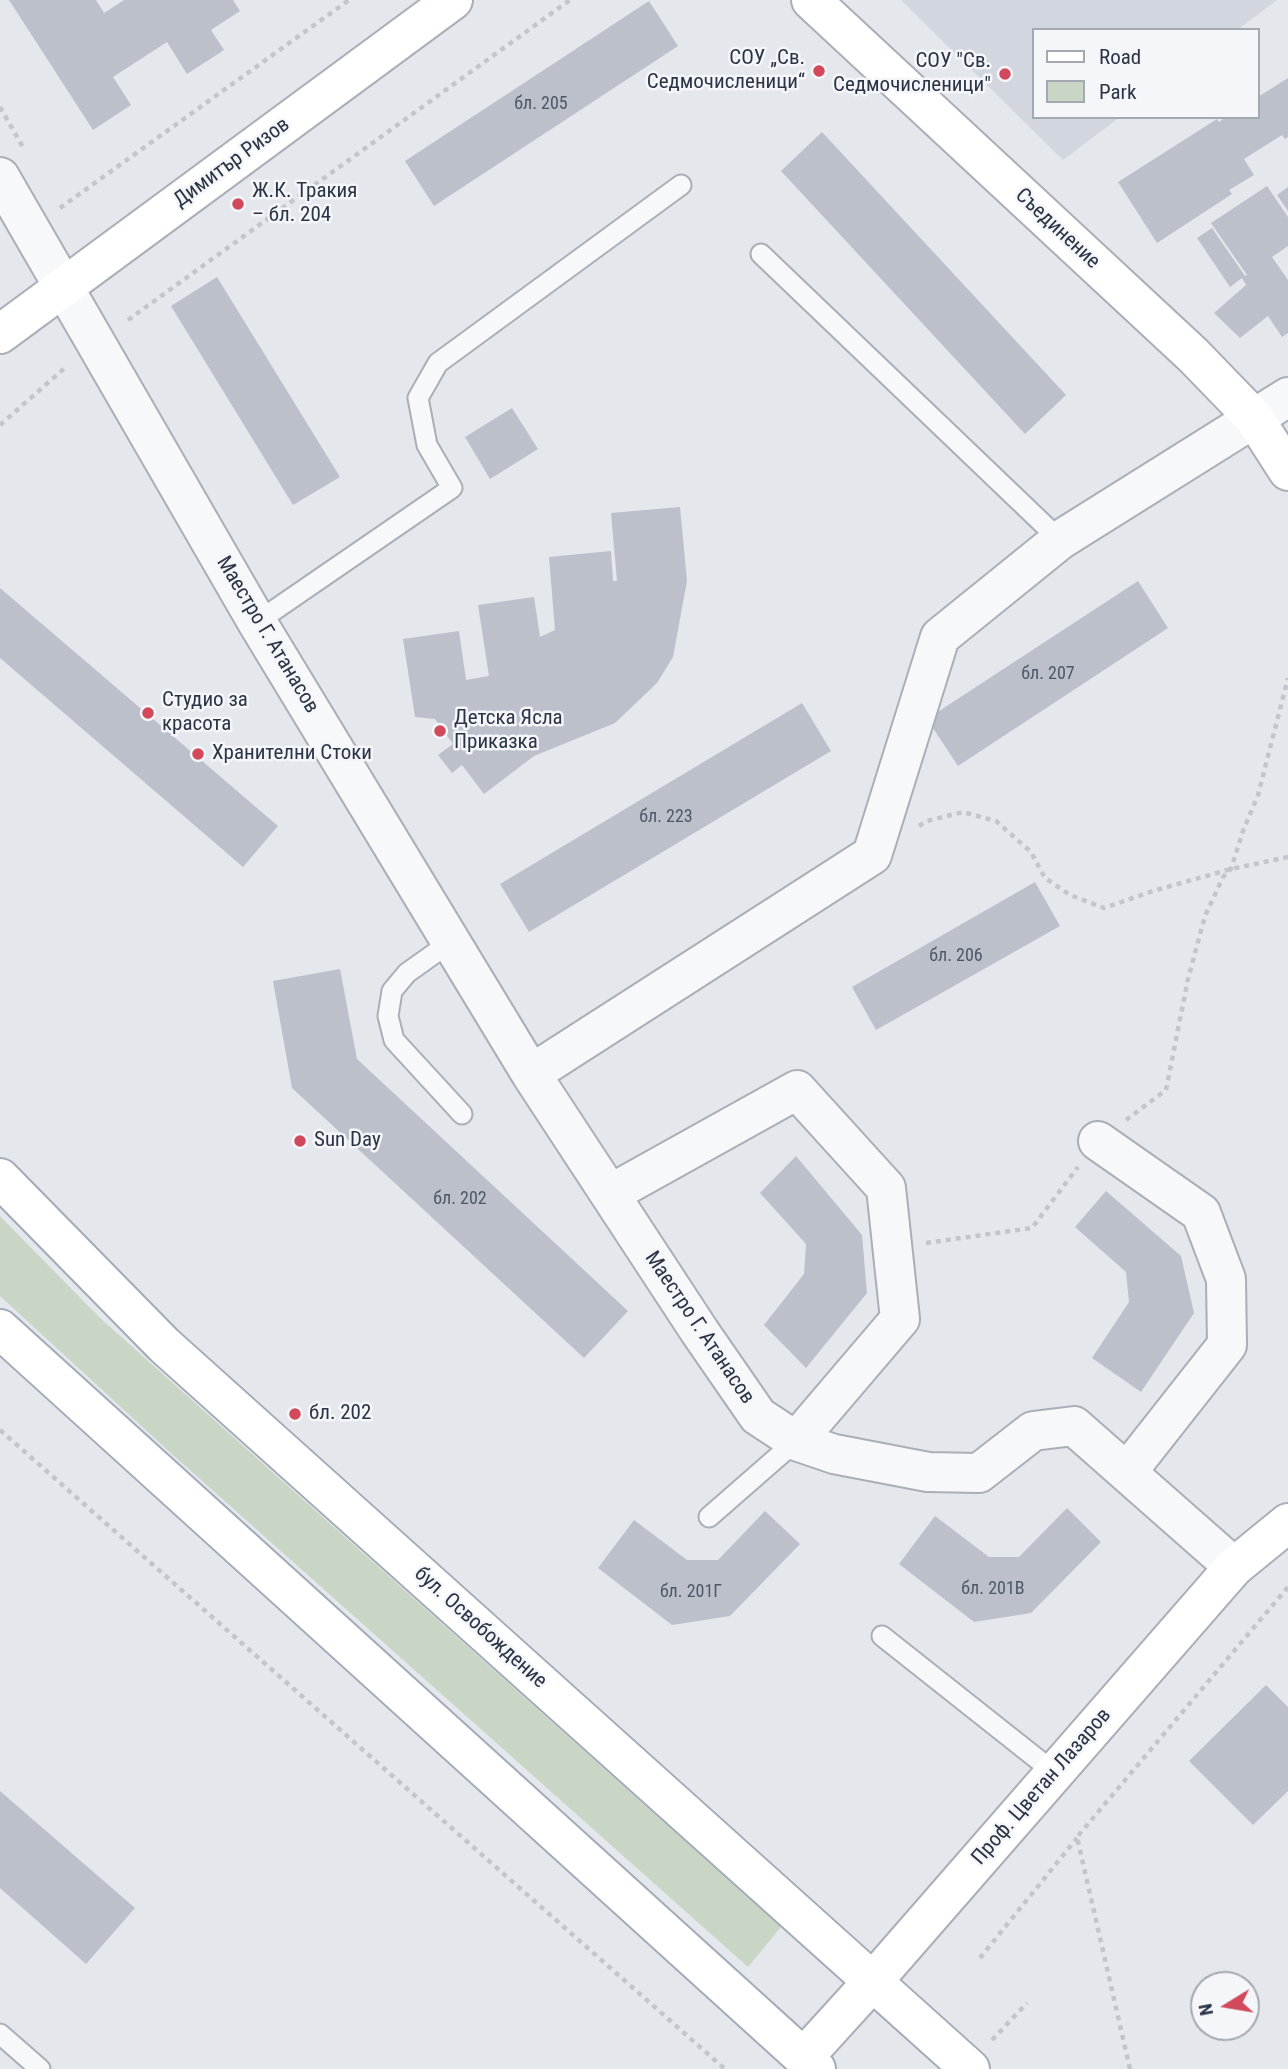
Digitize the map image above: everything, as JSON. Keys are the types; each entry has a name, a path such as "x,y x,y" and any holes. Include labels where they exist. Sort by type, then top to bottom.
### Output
{"main road":[{"name":"Димитър Ризов","path":"4,329 453,0"},
{"name":"Съединение","path":"811,0 1193,355 1254,418 1288,471"},
{"name":"бул. Освобождение","path":"0,1178 164,1345 969,2068"},
{"path":"0,1329 805,2065"},
{"name":"Проф. Цветан Лазаров","path":"805,2065 874,1980 1234,1567 1284,1533"}],"street":[{"name":"Маестро Г. Атанасов","path":"0,177 257,622 531,1074 758,1416 796,1441 834,1454 929,1472 979,1473 1032,1431 1074,1426 1234,1567"},
{"path":"531,1074 872,855 940,637 1060,540 1288,397"},
{"path":"610,1194 797,1090 886,1188 900,1319 796,1441"},
{"path":"1098,1141 1201,1213 1226,1279 1227,1345 1127,1472"}],"lane":[{"path":"257,622 452,488 427,445 418,398 438,363 681,185"},
{"path":"761,254 1060,540"},
{"path":"452,941 407,973 392,991 388,1016 394,1040 462,1114"},
{"path":"709,1517 796,1441"},
{"path":"882,1636 1055,1773"},
{"path":"0,2034 40,2069"}],"path":[{"path":"57,209 349,0"},
{"path":"128,320 570,0"},
{"path":"0,425 75,358"},
{"path":"892,1248 1032,1228 1098,1141 1166,1090 1188,979 1205,916 1223,877 1231,869 1258,795 1288,678"},
{"path":"872,855 927,821 963,812 996,821 1031,852 1045,878 1070,895 1104,908 1231,869 1288,857"},
{"path":"0,1430 725,2069"},
{"path":"979,1958 1077,1837 1288,1587"},
{"path":"1077,1837 1130,2069"},
{"path":"969,2068 1027,2003"}],"shaded area":[{"name":"СОУ \"Св. Седмочисленици\"","path":"901,0 1277,0 1240,28 1032,28 1032,119 1117,119 1063,160"}],"green space":[{"path":"0,1216 99,1317 781,1927 748,1967 173,1455 0,1296"}],"building":[{"path":"9,0 96,0 104,13 124,0 233,0 240,11 211,30 224,50 187,74 167,42 113,77 131,105 93,130"},
{"path":"649,1 678,46 434,206 405,161"},
{"path":"1288,78 1288,137 1285,139 1282,135 1244,159 1254,175 1229,190 1232,194 1157,243 1118,182 1217,119 1219,122 1223,119 1260,119 1260,96"},
{"path":"822,132 1066,395 1025,434 781,171"},
{"path":"1267,186 1288,217 1288,246 1272,257 1288,280 1288,333 1282,337 1268,316 1240,338 1214,313 1246,285 1242,278 1230,287 1197,238 1212,228 1245,276 1247,275 1211,223"},
{"path":"1288,187 1288,211 1277,195"},
{"path":"217,277 340,477 293,505 171,306"},
{"path":"512,408 538,449 490,479 465,437"},
{"path":"680,507 687,581 673,657 657,683 615,723 534,756 484,794 462,765 452,773 438,755 453,744 435,719 415,717 403,639 459,631 466,680 489,676 478,605 534,597 540,637 555,630 549,557 611,551 613,581 617,581 611,513"},
{"path":"1138,581 1168,628 958,766 927,719"},
{"path":"0,588 278,826 243,867 0,658"},
{"path":"802,703 831,751 529,932 500,884"},
{"path":"1035,882 1060,926 876,1030 852,987"},
{"path":"340,969 357,1059 628,1311 584,1358 292,1088 273,981"},
{"path":"796,1156 862,1235 867,1293 806,1368 764,1325 804,1274 806,1244 760,1193"},
{"path":"1106,1191 1181,1256 1194,1313 1141,1392 1092,1358 1129,1302 1126,1272 1075,1227"},
{"path":"1067,1508 1101,1542 1031,1613 974,1622 899,1564 935,1516 989,1557 1019,1557"},
{"path":"765,1511 800,1544 730,1616 672,1625 598,1568 634,1520 687,1560 718,1560"},
{"path":"1266,1685 1288,1707 1288,1791 1253,1825 1189,1761"},
{"path":"0,1791 135,1908 86,1964 0,1888"}],"place":[{"name":"СОУ „Св. Седмочисленици“","path":"819,71"},
{"name":"СОУ \"Св. Седмочисленици\"","path":"1005,74"},
{"name":"Ж.К. Тракия – бл. 204","path":"238,204"},
{"name":"Студио за красота","path":"148,713"},
{"name":"Детска Ясла Приказка","path":"440,731"},
{"name":"Хранителни Стоки","path":"198,754"},
{"name":"Sun Day","path":"300,1141"},
{"name":"бл. 202","path":"295,1414"}]}
